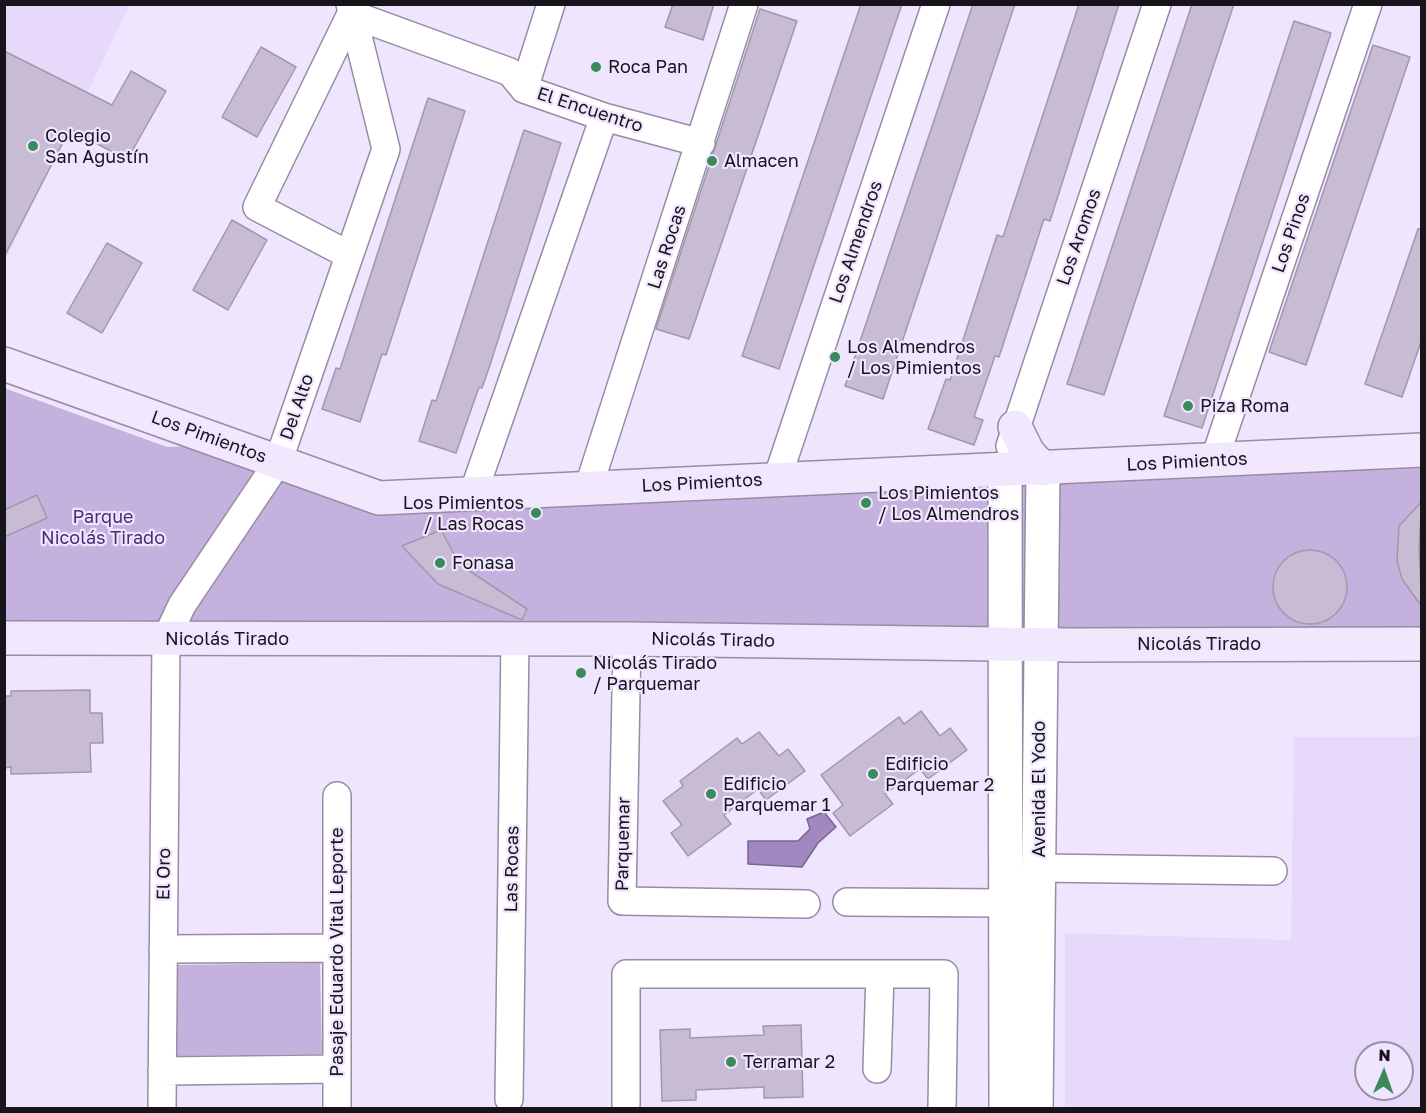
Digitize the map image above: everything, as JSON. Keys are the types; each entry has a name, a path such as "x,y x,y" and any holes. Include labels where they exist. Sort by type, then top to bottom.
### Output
{"main road":[{"name":"Los Pimientos","path":"4,364 379,498 1422,450"},
{"path":"1015,427 1028,453 1042,469"},
{"name":"Nicolás Tirado","path":"4,638 627,639 1006,642 1041,645 1422,644"}],"street":[{"path":"524,89 551,4"},
{"name":"Las Rocas","path":"588,489 744,4"},
{"name":"Los Almendros","path":"777,479 936,4"},
{"name":"Los Aromos","path":"1005,470 1015,427 1157,4"},
{"name":"Los Pinos","path":"1214,461 1368,4"},
{"path":"349,255 257,207 351,9"},
{"name":"El Encuentro","path":"351,9 510,72 524,89 604,117 701,143"},
{"name":"Del Alto","path":"166,639 182,605 278,462 386,149 351,9"},
{"path":"472,494 604,117"},
{"name":"Avenida El Yodo","path":"1036,1108 1042,469"},
{"name":"Avenida El Yodo","path":"1005,470 1006,1108"},
{"name":"El Oro","path":"162,1108 166,639"},
{"name":"Las Rocas","path":"509,1099 515,639"},
{"name":"Parquemar","path":"627,639 622,901 806,904"},
{"name":"Pasaje Eduardo Vital Leporte","path":"337,796 337,1108"},
{"path":"1038,868 1273,870"},
{"path":"847,902 1006,903"},
{"path":"163,949 337,948"},
{"path":"626,1105 626,974 944,974 942,1108"},
{"path":"877,1069 880,974"},
{"path":"162,1071 337,1069"}],"shaded area":[{"name":"Colegio San Agustín","path":"5,5 130,5 5,261"},
{"path":"1294,737 1421,737 1421,1108 1065,1108 1065,933 1291,940"},
{"path":"824,812 836,827 818,843 802,867 748,864 748,841 798,841 810,829 807,819"}],"green space":[{"name":"Parque Nicolás Tirado","path":"4,388 167,447 194,446 387,510 472,511 1421,464 1421,629 5,624"},
{"path":"320,963 322,1054 177,1056 176,965"}],"building":[{"path":"673,4 714,4 703,40 665,27"},
{"path":"861,4 902,4 779,369 742,356"},
{"path":"973,4 1015,4 883,399 845,386"},
{"path":"1079,4 1119,4 1050,221 1044,219 999,357 995,356 974,417 983,420 974,445 928,429 946,379 950,380 997,235 1003,237"},
{"path":"1192,4 1234,4 1104,395 1067,384"},
{"path":"760,9 797,21 689,339 656,329"},
{"path":"1294,21 1331,33 1202,428 1164,416"},
{"path":"1373,45 1410,57 1306,365 1269,352"},
{"path":"261,47 296,67 257,137 222,117"},
{"path":"4,51 112,105 131,71 166,91 127,160 70,129 4,257"},
{"path":"428,98 465,111 386,355 382,354 360,422 322,409 336,368 340,369"},
{"path":"524,130 561,143 489,368 482,388 479,387 456,453 419,441 432,400 436,401"},
{"path":"232,220 267,240 228,310 193,290"},
{"path":"1418,229 1422,229 1422,339 1402,397 1365,384"},
{"path":"107,243 142,263 102,333 67,313"},
{"path":"37,495 47,518 4,537 4,510"},
{"path":"1422,501 1419,548 1422,607 1402,579 1397,561 1399,526"},
{"name":"Fonasa","path":"441,530 455,556 468,570 527,609 522,620 438,584 402,546"},
{"path":"1310,550 1324,553 1336,561 1344,573 1347,587 1344,601 1336,613 1324,621 1310,624 1296,621 1284,613 1276,601 1273,587 1276,573 1284,561 1296,553"},
{"path":"90,690 90,713 102,713 103,743 90,743 91,772 11,774 11,767 4,768 4,696 11,696 11,691"},
{"name":"Edificio Parquemar 2","path":"921,711 940,736 950,728 967,750 928,779 920,769 885,794 893,804 850,836 833,813 843,805 821,775 899,717 904,724"},
{"name":"Edificio Parquemar 1","path":"759,732 779,756 788,749 805,771 766,800 758,789 724,815 731,824 688,856 671,833 682,825 663,801 683,786 680,781 737,738 742,744"},
{"name":"Terramar 2","path":"801,1025 803,1097 764,1098 764,1087 696,1090 696,1100 662,1101 660,1030 690,1029 690,1038 764,1035 763,1026"}],"place":[{"name":"Roca Pan","path":"596,67"},
{"name":"Colegio San Agustín","path":"33,146"},
{"name":"Almacen","path":"712,161"},
{"name":"Los Almendros / Los Pimientos","path":"835,357"},
{"name":"Piza Roma","path":"1188,406"},
{"name":"Los Pimientos / Los Almendros","path":"866,503"},
{"name":"Los Pimientos / Las Rocas","path":"536,513"},
{"name":"Fonasa","path":"440,563"},
{"name":"Nicolás Tirado / Parquemar","path":"581,673"},
{"name":"Edificio Parquemar 2","path":"873,774"},
{"name":"Edificio Parquemar 1","path":"711,794"},
{"name":"Terramar 2","path":"731,1062"}]}
